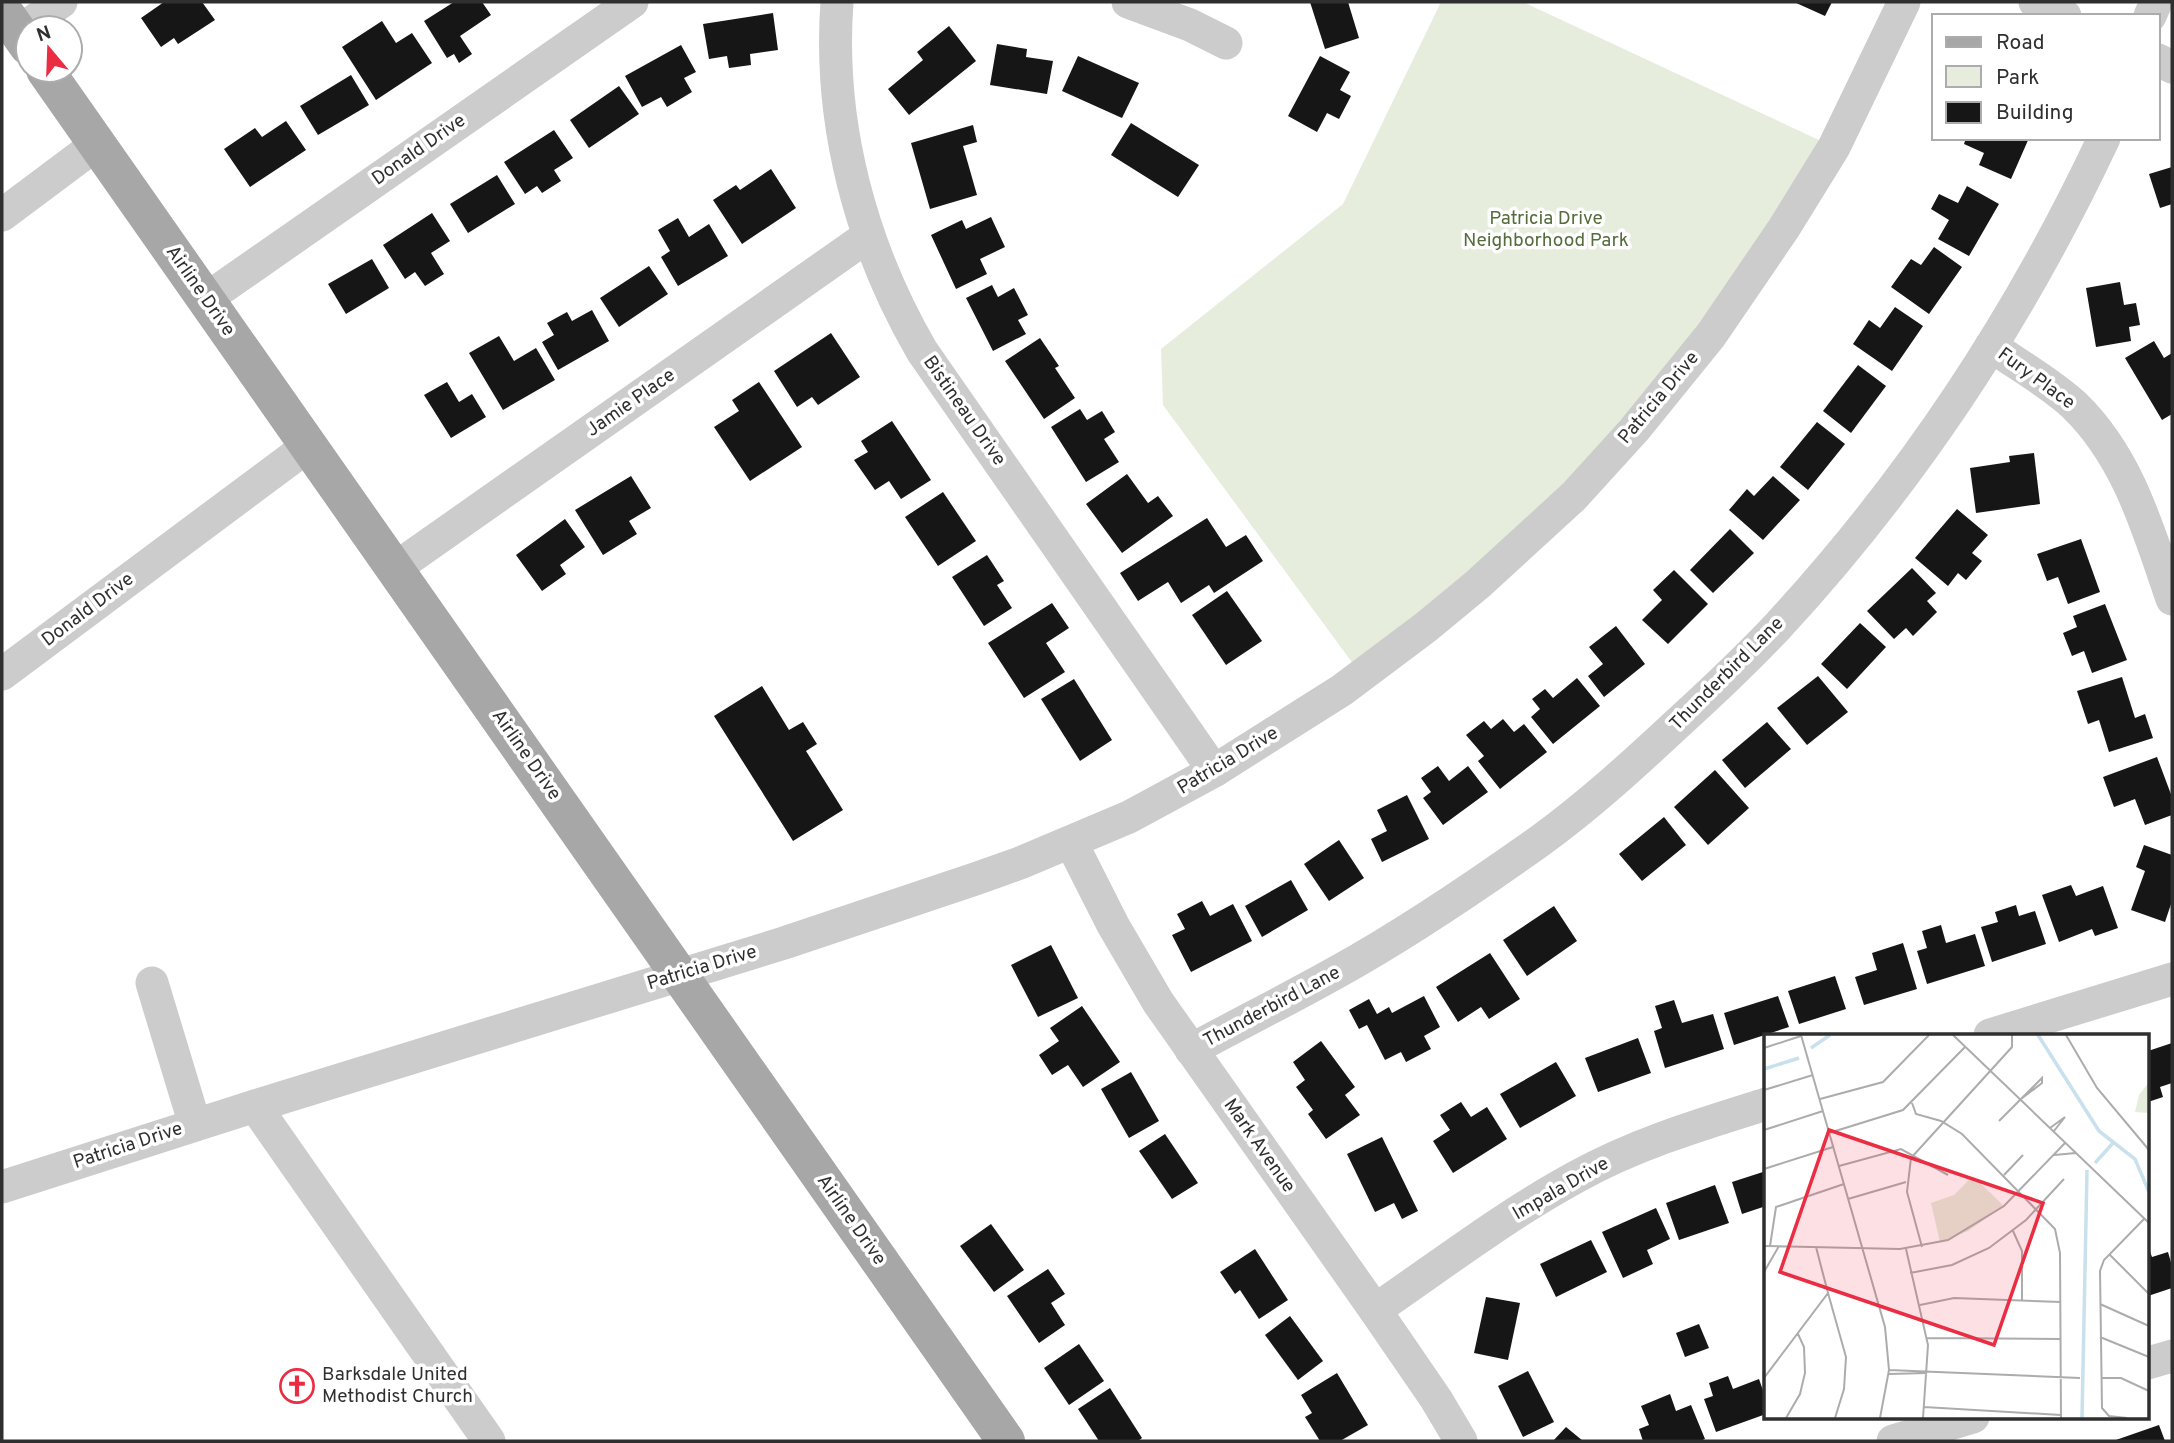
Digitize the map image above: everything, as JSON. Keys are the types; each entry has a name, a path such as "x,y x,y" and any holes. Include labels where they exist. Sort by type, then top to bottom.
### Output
{"main road":[{"name":"Airline Drive","path":"55,84 1006,1441"}],"street":[{"path":"41,14 61,2"},
{"name":"Donald Drive","path":"206,299 632,2"},
{"name":"Bistineau Drive","path":"837,2 835,60 847,156 868,236 892,296 922,351 1214,771"},
{"path":"1128,2 1190,25 1226,43"},
{"name":"Patricia Drive","path":"2,1187 784,943 975,880 1129,817 1214,771 1342,690 1426,627 1478,584 1574,496 1634,430 1711,335 1784,228 1834,147 1904,2"},
{"path":"2035,2 2061,14"},
{"name":"Thunderbird Lane","path":"1191,1050 1337,972 1432,915 1539,841 1650,749 1722,682 1825,573 1927,442 1990,346 2071,209 2103,140"},
{"path":"2,215 97,144"},
{"name":"Jamie Place","path":"394,569 868,236"},
{"name":"Fury Place","path":"1990,346 2073,404 2102,436 2134,492 2172,599"},
{"name":"Donald Drive","path":"2,674 308,446"},
{"name":"Mark Avenue","path":"1071,842 1137,967 1191,1050 1375,1310 1436,1399 1461,1441"},
{"path":"1993,1034 2172,979"},
{"path":"152,982 195,1125"},
{"name":"Impala Drive","path":"1375,1310 1522,1209 1578,1175 1664,1138 1764,1105"},
{"path":"255,1106 489,1441"},
{"path":"2150,1362 2172,1356"},
{"path":"1893,1441 1970,1418"}],"green space":[{"name":"Patricia Drive Neighborhood Park","path":"1441,2 1523,2 1834,147 1582,488 1362,676 1163,405 1161,349 1343,204"}],"building":[{"path":"164,2 202,2 215,20 178,44 174,38 161,47 141,18"},
{"path":"454,2 482,2 491,15 460,36 472,54 459,63 454,54 447,58 424,21"},
{"path":"1310,2 1348,2 1359,38 1325,49"},
{"path":"1794,2 1832,2 1825,16"},
{"path":"773,13 778,50 750,54 751,65 729,68 727,56 709,59 703,24"},
{"path":"382,21 396,43 412,33 432,63 376,100 342,47"},
{"path":"949,26 976,61 909,115 888,89 923,60 917,52"},
{"path":"997,44 1027,49 1026,57 1053,61 1047,94 990,85"},
{"path":"681,45 696,72 684,78 692,92 667,107 661,97 642,107 625,76"},
{"path":"1078,56 1139,83 1122,118 1062,91"},
{"path":"1320,56 1350,72 1340,90 1351,96 1339,119 1327,113 1317,132 1288,116"},
{"path":"351,75 369,105 318,135 300,106"},
{"path":"619,86 639,114 589,148 570,120"},
{"path":"286,121 306,150 250,187 224,149 255,128 262,137"},
{"path":"1131,123 1199,165 1178,197 1111,155"},
{"path":"973,125 977,142 963,146 977,195 930,209 911,143"},
{"path":"554,130 573,158 554,170 561,181 542,193 537,186 525,194 504,162"},
{"path":"1965,140 2028,140 2011,179 1979,165 1984,153 1964,144"},
{"path":"2172,167 2172,204 2160,208 2149,174"},
{"path":"771,169 796,208 742,244 713,200 736,185 740,190"},
{"path":"497,175 515,204 468,233 450,204"},
{"path":"1967,186 1999,204 1969,256 1938,239 1949,220 1931,209 1939,194 1958,203"},
{"path":"432,213 450,241 431,253 444,274 425,286 415,272 405,279 383,245"},
{"path":"991,217 1005,247 980,259 987,274 956,289 931,235 962,220 966,229"},
{"path":"678,218 689,237 709,224 728,256 678,286 661,257 670,251 658,230"},
{"path":"1934,247 1962,267 1929,314 1891,287 1911,259 1921,265"},
{"path":"372,259 389,288 346,314 328,284"},
{"path":"649,266 668,294 619,327 600,298"},
{"path":"2120,282 2124,305 2136,303 2140,325 2129,327 2131,341 2096,347 2086,288"},
{"path":"992,285 998,297 1014,288 1028,315 1018,320 1026,334 993,351 966,298"},
{"path":"1895,307 1923,326 1892,371 1853,344 1869,320 1880,328"},
{"path":"592,310 609,341 558,370 542,342 554,335 547,323 567,312 572,321"},
{"path":"831,333 860,377 818,405 812,397 797,407 774,371"},
{"path":"499,336 514,361 536,348 555,380 503,410 469,353"},
{"path":"1040,338 1059,366 1055,368 1075,398 1044,419 1005,361"},
{"path":"2154,341 2164,358 2172,353 2172,414 2162,420 2125,358"},
{"path":"1858,365 1886,386 1851,433 1823,411"},
{"path":"447,382 459,402 472,394 486,417 451,438 424,395"},
{"path":"759,382 802,447 750,481 714,427 739,411 732,400"},
{"path":"1080,409 1087,420 1102,411 1115,432 1104,439 1119,462 1086,482 1051,427"},
{"path":"892,421 931,480 901,499 889,481 875,490 854,460 868,452 861,441"},
{"path":"1817,422 1845,444 1808,490 1780,467"},
{"path":"2034,453 2040,504 1976,513 1970,468 2010,462 2009,456"},
{"path":"1127,474 1148,503 1158,496 1173,516 1122,553 1086,504"},
{"path":"631,476 651,508 629,521 637,534 603,555 575,510"},
{"path":"1773,476 1800,500 1763,540 1729,510 1747,489 1754,496"},
{"path":"943,492 976,541 938,566 905,517"},
{"path":"1957,509 1988,535 1972,553 1982,561 1966,580 1958,573 1948,586 1915,558"},
{"path":"1207,518 1226,547 1246,535 1263,561 1214,593 1209,585 1181,603 1168,582 1138,601 1120,573"},
{"path":"565,519 585,547 560,565 566,574 542,591 516,555"},
{"path":"1730,529 1754,553 1713,593 1690,570"},
{"path":"2081,539 2100,592 2068,604 2058,577 2047,581 2037,554"},
{"path":"987,555 1004,581 997,585 1012,608 984,626 952,577"},
{"path":"1912,568 1936,593 1927,601 1937,612 1913,636 1906,628 1894,639 1867,611"},
{"path":"1674,570 1708,604 1668,644 1642,620 1662,600 1653,590"},
{"path":"1227,591 1262,641 1226,665 1192,615"},
{"path":"1052,603 1069,628 1046,643 1065,672 1024,698 988,643"},
{"path":"2105,604 2127,660 2092,673 2084,651 2072,656 2063,633 2077,627 2073,616"},
{"path":"1860,623 1886,647 1847,689 1821,664"},
{"path":"1616,626 1645,664 1604,697 1588,676 1603,664 1589,647"},
{"path":"1818,676 1848,712 1807,745 1777,708"},
{"path":"2122,677 2135,718 2145,714 2153,738 2109,752 2099,720 2088,724 2077,691"},
{"path":"1577,678 1600,706 1553,744 1531,717 1540,709 1532,699 1545,689 1553,698"},
{"path":"1074,679 1112,740 1080,761 1041,699"},
{"path":"762,686 789,730 803,722 817,744 806,751 843,810 793,841 714,716"},
{"path":"1503,719 1514,732 1524,724 1547,752 1500,789 1478,761 1484,756 1466,735 1484,721 1491,729"},
{"path":"1767,722 1791,749 1745,788 1722,760"},
{"path":"2157,757 2172,797 2172,815 2145,825 2135,799 2114,807 2103,777"},
{"path":"1438,766 1449,781 1468,766 1488,792 1443,825 1423,798 1431,792 1421,778"},
{"path":"1715,770 1749,808 1708,845 1674,807"},
{"path":"1407,795 1429,839 1382,862 1371,839 1387,831 1377,810"},
{"path":"1664,817 1686,845 1642,881 1619,854"},
{"path":"1339,840 1364,878 1329,901 1304,864"},
{"path":"2144,845 2172,855 2172,901 2165,922 2131,910 2145,871 2136,867"},
{"path":"1291,880 1308,910 1262,937 1245,906"},
{"path":"2071,885 2076,896 2103,886 2118,928 2095,936 2092,929 2059,942 2042,895"},
{"path":"1202,901 1210,916 1233,904 1252,941 1191,972 1172,935 1185,929 1177,914"},
{"path":"2016,905 2019,916 2035,911 2046,944 1992,962 1981,927 1998,922 1995,912"},
{"path":"1554,906 1577,941 1527,976 1503,940"},
{"path":"1941,925 1946,943 1975,934 1985,966 1927,984 1917,951 1927,948 1922,931"},
{"path":"1903,943 1917,989 1864,1005 1855,977 1877,970 1872,953"},
{"path":"1051,945 1078,998 1038,1017 1011,965"},
{"path":"1490,953 1520,999 1489,1019 1481,1007 1458,1022 1436,987"},
{"path":"1835,976 1846,1009 1799,1024 1788,991"},
{"path":"1424,996 1440,1027 1424,1036 1431,1049 1406,1062 1401,1052 1385,1060 1367,1025 1359,1029 1349,1010 1369,999 1377,1014 1389,1007 1392,1013"},
{"path":"1778,996 1789,1027 1734,1045 1724,1013"},
{"path":"1674,1000 1682,1023 1713,1014 1724,1049 1665,1068 1654,1031 1662,1028 1655,1006"},
{"path":"1082,1006 1120,1062 1083,1087 1068,1065 1052,1075 1039,1055 1059,1041 1050,1028"},
{"path":"1638,1038 1651,1073 1598,1092 1585,1058"},
{"path":"1321,1041 1355,1087 1345,1095 1360,1115 1326,1139 1308,1114 1313,1110 1296,1087 1305,1080 1293,1062"},
{"path":"2172,1043 2172,1083 2160,1087 2163,1097 2150,1101 2150,1050"},
{"path":"1556,1062 1576,1096 1520,1128 1500,1094"},
{"path":"1131,1072 1159,1121 1129,1138 1101,1089"},
{"path":"1461,1102 1471,1117 1487,1107 1507,1139 1453,1173 1433,1141 1450,1130 1440,1115"},
{"path":"1165,1134 1198,1183 1172,1199 1139,1151"},
{"path":"1382,1137 1418,1211 1402,1219 1394,1203 1375,1212 1347,1154"},
{"path":"1764,1172 1764,1207 1742,1214 1732,1182"},
{"path":"1715,1185 1729,1223 1679,1240 1666,1203"},
{"path":"1656,1208 1670,1239 1647,1250 1653,1264 1623,1278 1602,1232"},
{"path":"991,1224 1024,1270 994,1292 960,1246"},
{"path":"1591,1240 1607,1272 1556,1297 1540,1264"},
{"path":"1255,1249 1288,1300 1259,1319 1240,1290 1235,1294 1220,1272"},
{"path":"2150,1252 2152,1257 2168,1252 2172,1266 2172,1288 2150,1295"},
{"path":"1048,1269 1065,1294 1051,1303 1065,1325 1039,1343 1007,1296"},
{"path":"1486,1297 1520,1303 1508,1360 1474,1353"},
{"path":"1290,1316 1323,1361 1298,1380 1265,1335"},
{"path":"1699,1324 1709,1348 1685,1357 1676,1333"},
{"path":"1079,1344 1104,1381 1069,1405 1044,1368"},
{"path":"1528,1371 1554,1422 1523,1437 1498,1386"},
{"path":"1337,1373 1368,1425 1340,1441 1320,1441 1305,1417 1312,1413 1301,1395"},
{"path":"1728,1376 1733,1389 1759,1379 1764,1393 1764,1415 1716,1432 1704,1399 1713,1396 1709,1383"},
{"path":"1110,1388 1142,1438 1138,1441 1099,1441 1078,1409"},
{"path":"1670,1394 1676,1411 1691,1405 1705,1439 1643,1441 1639,1429 1649,1425 1641,1406"},
{"path":"2159,1425 2165,1441 2113,1441"},
{"path":"1566,1427 1583,1441 1553,1441"}],"place":[{"name":"Barksdale United Methodist Church","path":"297,1386"}]}
